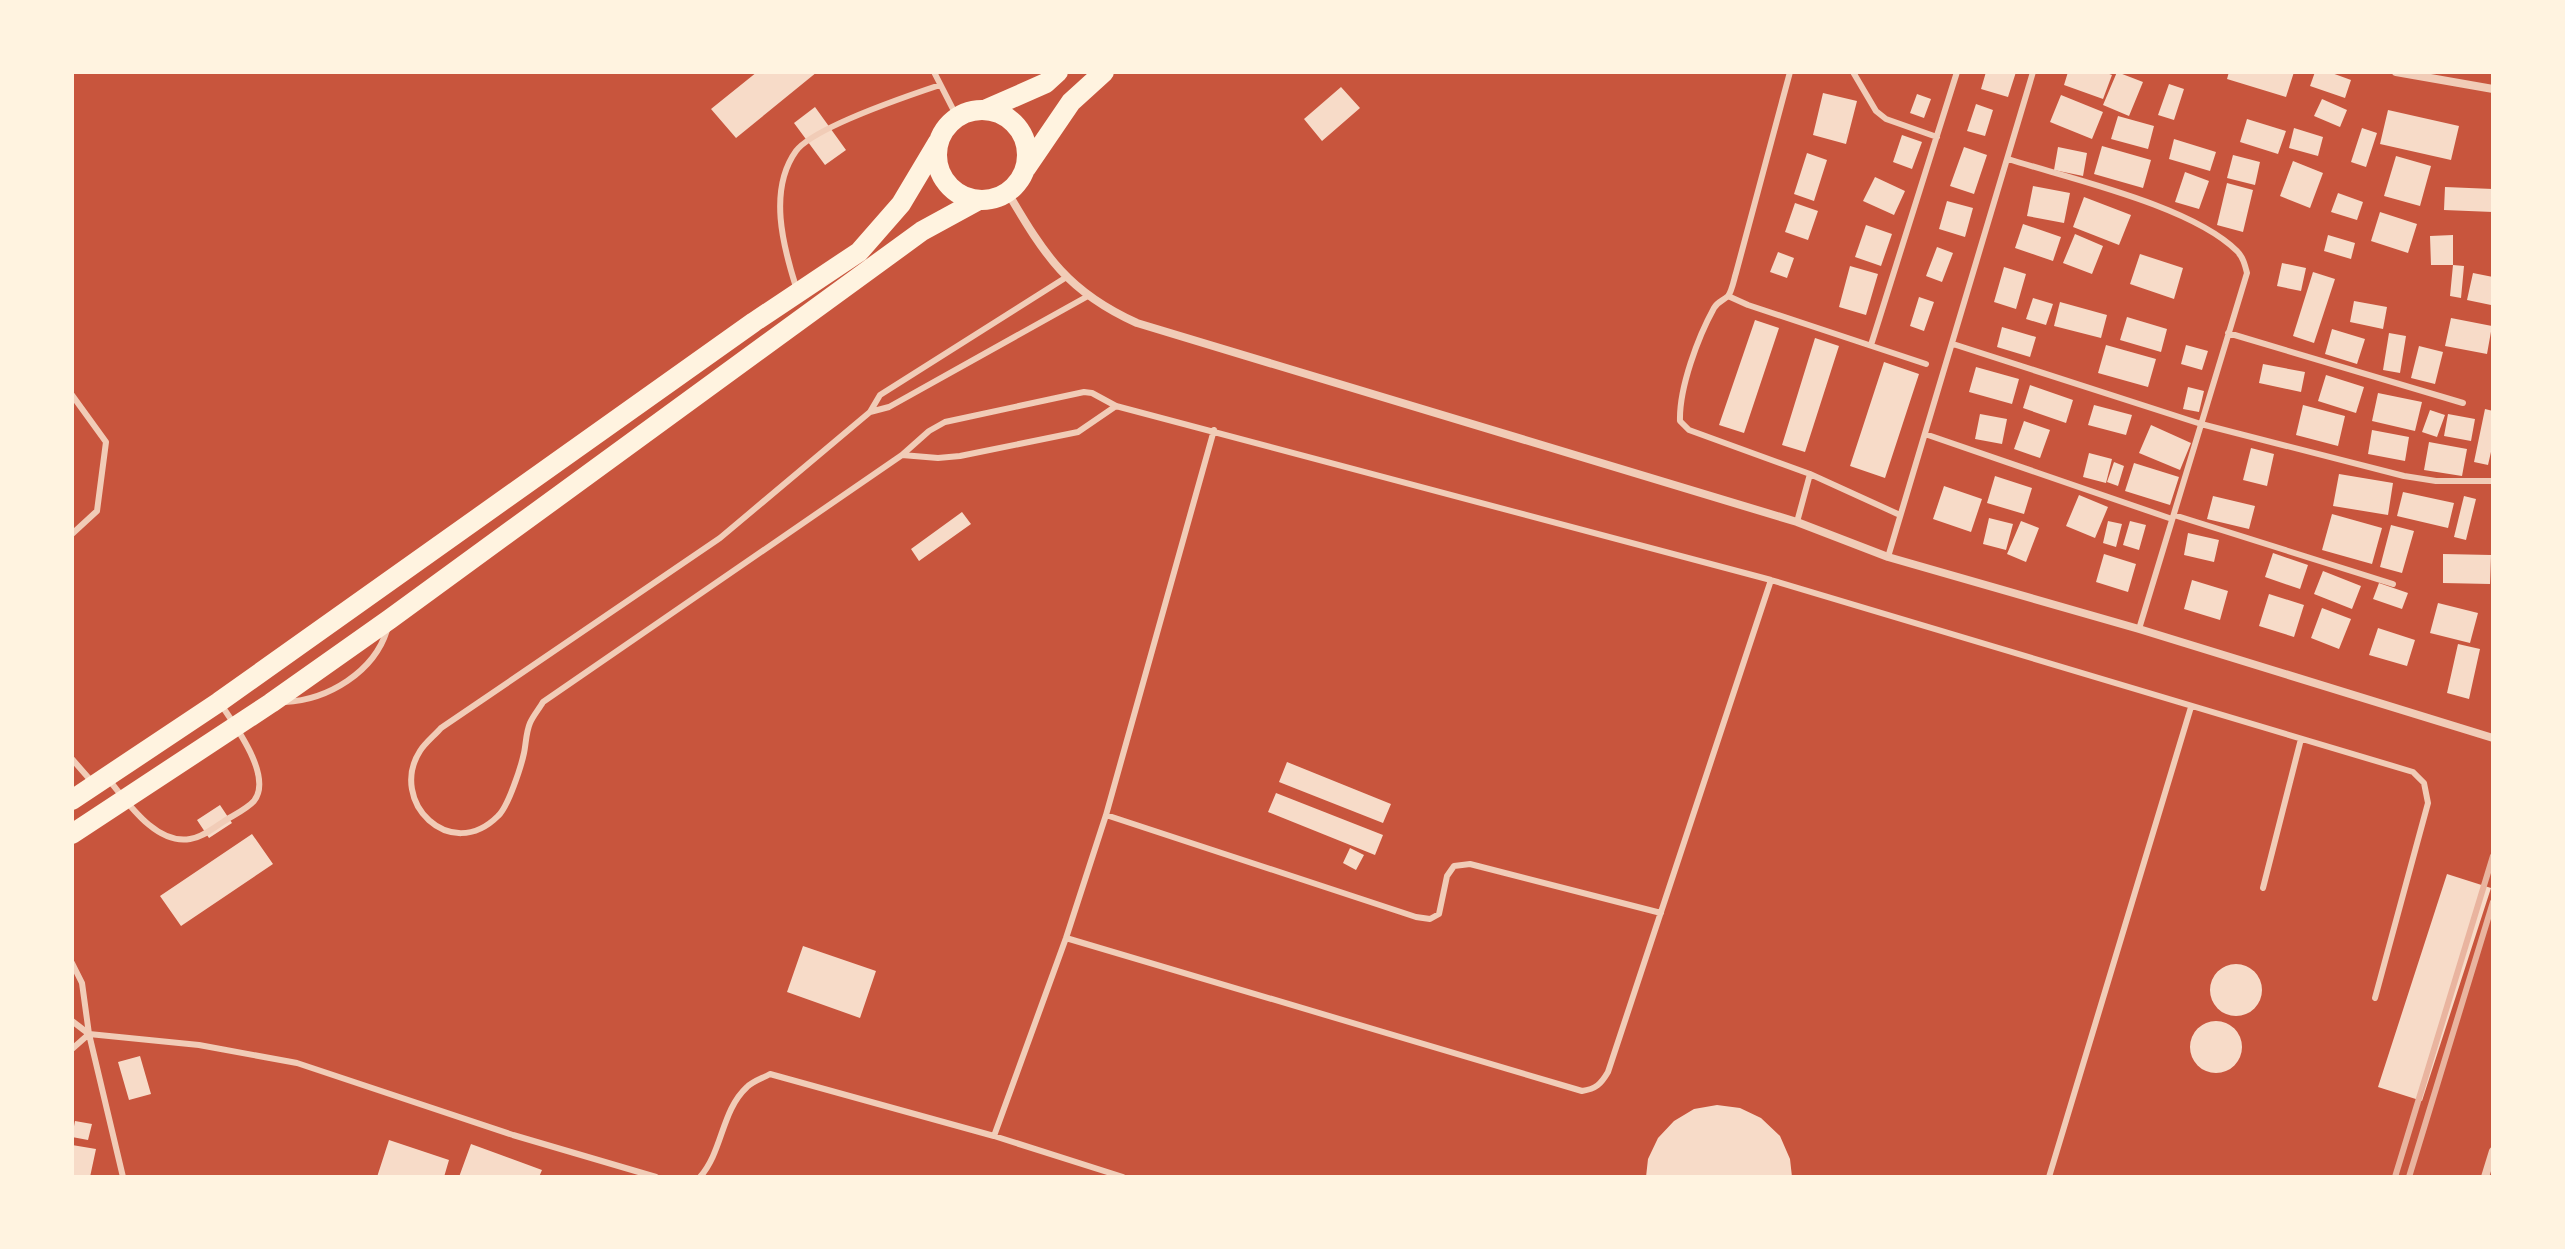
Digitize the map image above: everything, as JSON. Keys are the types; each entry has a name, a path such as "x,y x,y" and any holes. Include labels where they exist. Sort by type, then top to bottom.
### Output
{"highway":[{"path":"72,800 219,702 797,291 859,252 901,204 945,128 957,117 987,109 1046,83 1058,72"},
{"path":"938,142 936,158 945,180 962,197 977,201 993,200 1008,193 1019,182 1071,102 1104,72"},
{"path":"987,109 1011,120 1020,130 1028,155 1026,168"},
{"path":"72,834 271,703 390,619 922,231 977,201"}],"street":[{"path":"2396,72 2493,89"},
{"path":"1008,193 1038,244 1065,278 1113,312 1137,323 1797,522 1888,557 2139,629 2493,738"},
{"path":"2485,1177 2493,1151"}],"lane":[{"path":"934,72 957,117"},
{"path":"1790,72 1728,296 1717,302 1693,360 1680,421 1689,430 1810,474 1900,515"},
{"path":"1853,72 1876,111 1886,119 1937,137"},
{"path":"1871,345 1957,72"},
{"path":"1888,557 2033,72"},
{"path":"797,291 781,230 781,201 786,170 797,149 815,136 890,101 940,85"},
{"path":"2008,159 2180,215 2237,251 2247,273 2139,629"},
{"path":"1065,278 880,395 870,412 720,538 441,728 419,752 411,780 417,806 434,827 457,835 483,830 501,813 523,757 529,725 543,702 902,455 929,431 945,422 1077,393 1092,393 1116,406 1771,580 2413,772 2424,783 2428,803 2375,998"},
{"path":"870,412 889,407 1088,296"},
{"path":"1728,296 1926,364"},
{"path":"2228,333 2463,403"},
{"path":"1953,344 2201,424 2404,476 2436,481 2493,481"},
{"path":"72,395 106,442 97,511 72,534"},
{"path":"902,455 960,456 1078,432 1116,406"},
{"path":"994,1136 1066,938 1106,815 1214,430"},
{"path":"1925,434 2173,517 2393,584"},
{"path":"1797,522 1810,474"},
{"path":"1066,938 1582,1091 1593,1089 1601,1084 1608,1072 1771,580"},
{"path":"72,759 124,799 146,823 175,839 201,836 253,802 258,792 250,750 219,702"},
{"path":"2049,1177 2191,707"},
{"path":"2263,888 2301,739"},
{"path":"1106,815 1416,917 1430,919 1439,914 1447,876 1454,866 1470,864 1661,913"},
{"path":"72,963 82,983 89,1034 123,1177"},
{"path":"72,1021 89,1034 199,1045 297,1063 513,1135 656,1177"},
{"path":"72,1049 89,1034"},
{"path":"700,1177 713,1161 730,1111 747,1087 770,1074 994,1136 1123,1177"}],"building":[{"path":"757,72 817,72 736,138 711,109"},
{"path":"1986,72 2016,72 2008,97 1981,89"},
{"path":"2068,72 2104,72 2112,75 2103,99 2064,85"},
{"path":"2117,72 2143,82 2129,116 2103,105"},
{"path":"2229,72 2294,72 2286,97 2227,79"},
{"path":"2315,72 2329,72 2351,80 2345,98 2310,86"},
{"path":"2169,84 2184,89 2174,120 2158,115"},
{"path":"1341,87 1360,108 1322,141 1304,119"},
{"path":"1823,93 1857,101 1846,144 1813,135"},
{"path":"1917,94 1931,99 1924,118 1910,113"},
{"path":"2061,95 2103,112 2092,139 2050,122"},
{"path":"2322,99 2347,110 2340,127 2314,116"},
{"path":"1976,104 1993,110 1985,136 1967,131"},
{"path":"815,107 846,150 825,165 794,123"},
{"path":"2388,110 2459,126 2451,160 2380,144"},
{"path":"2118,116 2154,126 2148,149 2111,139"},
{"path":"2247,119 2286,131 2278,154 2240,142"},
{"path":"2294,128 2323,137 2318,156 2289,148"},
{"path":"2362,128 2377,133 2366,167 2351,162"},
{"path":"1902,135 1922,142 1912,169 1893,162"},
{"path":"2174,139 2216,152 2210,171 2169,159"},
{"path":"2102,146 2151,160 2143,188 2094,174"},
{"path":"1964,147 1987,155 1974,194 1950,186"},
{"path":"2058,147 2087,153 2083,176 2054,170"},
{"path":"1807,153 1827,160 1814,201 1794,194"},
{"path":"2233,155 2260,162 2255,185 2227,178"},
{"path":"2396,156 2431,166 2420,206 2384,196"},
{"path":"2293,161 2323,173 2310,208 2280,196"},
{"path":"2185,172 2209,181 2199,209 2175,202"},
{"path":"1875,177 1905,191 1894,215 1863,201"},
{"path":"2227,183 2253,190 2243,232 2217,225"},
{"path":"2033,186 2070,193 2064,223 2027,216"},
{"path":"2445,187 2493,189 2493,212 2444,210"},
{"path":"2338,193 2363,202 2357,220 2331,212"},
{"path":"2084,197 2131,215 2119,245 2073,227"},
{"path":"1947,201 1973,208 1965,237 1939,229"},
{"path":"1795,203 1818,211 1808,240 1785,232"},
{"path":"2380,212 2417,224 2408,253 2371,241"},
{"path":"2023,224 2061,237 2053,261 2015,248"},
{"path":"1866,225 1892,234 1881,266 1855,257"},
{"path":"2075,234 2103,246 2092,274 2063,263"},
{"path":"2328,235 2355,243 2351,259 2324,251"},
{"path":"2453,235 2453,265 2431,265 2430,236"},
{"path":"1937,247 1953,253 1942,282 1926,276"},
{"path":"1778,252 1794,258 1787,278 1770,272"},
{"path":"2140,254 2183,268 2174,299 2130,284"},
{"path":"2282,263 2306,268 2301,291 2277,286"},
{"path":"2453,265 2464,266 2461,298 2450,296"},
{"path":"1850,266 1878,274 1866,315 1839,307"},
{"path":"2004,267 2026,274 2016,309 1994,302"},
{"path":"2313,272 2335,279 2314,343 2293,336"},
{"path":"2473,273 2493,277 2491,305 2467,300"},
{"path":"1919,297 1934,302 1924,331 1910,326"},
{"path":"2033,298 2053,304 2046,325 2026,319"},
{"path":"2354,301 2387,307 2383,329 2350,322"},
{"path":"2060,302 2107,315 2101,338 2054,326"},
{"path":"2127,317 2167,329 2161,352 2120,340"},
{"path":"2451,318 2492,326 2487,354 2445,346"},
{"path":"1755,320 1779,328 1744,433 1719,425"},
{"path":"2002,327 2036,337 2030,357 1997,347"},
{"path":"2332,329 2365,339 2357,364 2325,354"},
{"path":"2389,333 2406,336 2400,373 2383,370"},
{"path":"1815,338 1839,346 1805,452 1782,445"},
{"path":"2106,345 2156,359 2148,387 2098,373"},
{"path":"2186,345 2208,351 2202,370 2181,364"},
{"path":"2419,346 2443,352 2435,384 2411,378"},
{"path":"1884,362 1919,374 1885,478 1850,466"},
{"path":"2263,364 2305,372 2301,392 2259,383"},
{"path":"1976,367 2019,379 2012,404 1969,392"},
{"path":"2326,375 2364,387 2356,413 2318,401"},
{"path":"2030,385 2073,400 2066,423 2023,408"},
{"path":"2188,387 2204,391 2199,412 2183,409"},
{"path":"2378,393 2422,402 2415,431 2372,421"},
{"path":"2094,405 2132,415 2126,435 2088,425"},
{"path":"2303,405 2345,416 2338,446 2296,435"},
{"path":"2485,409 2493,411 2493,443 2488,465 2474,462"},
{"path":"2430,410 2445,415 2437,437 2422,432"},
{"path":"1980,414 2007,419 2002,444 1975,439"},
{"path":"2448,414 2475,419 2471,441 2444,436"},
{"path":"2024,421 2050,430 2040,458 2014,449"},
{"path":"2151,425 2191,443 2180,470 2139,453"},
{"path":"2372,430 2409,437 2405,461 2368,454"},
{"path":"2429,442 2467,449 2462,476 2424,470"},
{"path":"2251,448 2274,454 2267,486 2243,480"},
{"path":"2089,453 2112,459 2106,483 2083,477"},
{"path":"2114,462 2124,466 2118,486 2107,482"},
{"path":"2134,463 2179,477 2170,505 2125,491"},
{"path":"2339,474 2393,483 2388,515 2333,506"},
{"path":"1995,476 2032,488 2024,514 1987,503"},
{"path":"1944,486 1982,499 1971,532 1933,519"},
{"path":"2403,492 2454,503 2448,528 2397,516"},
{"path":"2079,495 2108,507 2095,538 2066,526"},
{"path":"2213,496 2255,506 2249,529 2207,519"},
{"path":"2464,496 2476,499 2466,540 2454,537"},
{"path":"962,512 971,524 919,561 911,549"},
{"path":"2332,514 2382,528 2372,564 2322,550"},
{"path":"1989,518 2013,524 2006,550 1983,544"},
{"path":"2021,521 2039,528 2026,562 2007,554"},
{"path":"2108,521 2122,524 2116,547 2103,543"},
{"path":"2130,521 2146,525 2139,550 2123,545"},
{"path":"2391,525 2414,531 2402,573 2380,567"},
{"path":"2188,533 2219,540 2214,562 2184,555"},
{"path":"2273,553 2308,565 2300,589 2265,577"},
{"path":"2104,554 2136,564 2128,592 2096,582"},
{"path":"2443,554 2491,555 2490,584 2443,583"},
{"path":"2323,571 2361,586 2352,609 2314,594"},
{"path":"2192,580 2228,591 2220,620 2184,609"},
{"path":"2379,583 2408,593 2402,609 2373,599"},
{"path":"2269,594 2304,605 2294,637 2259,626"},
{"path":"2438,603 2478,613 2470,643 2430,633"},
{"path":"2322,608 2351,619 2339,649 2311,638"},
{"path":"2378,628 2415,640 2407,666 2369,655"},
{"path":"2458,644 2480,649 2469,699 2447,693"},
{"path":"1287,762 1391,804 1383,823 1279,782"},
{"path":"1276,793 1383,835 1375,855 1268,812"},
{"path":"220,805 232,823 209,838 197,820"},
{"path":"252,834 273,864 181,926 160,896"},
{"path":"1350,848 1364,855 1356,870 1343,863"},
{"path":"2447,874 2491,888 2422,1101 2378,1087"},
{"path":"803,946 876,971 860,1018 787,992"},
{"path":"2236,964 2254,972 2262,990 2254,1008 2236,1016 2218,1008 2210,990 2218,972"},
{"path":"2216,1021 2234,1029 2242,1047 2234,1065 2216,1073 2198,1065 2190,1047 2198,1029"},
{"path":"140,1056 151,1094 129,1100 118,1062"},
{"path":"1717,1105 1740,1108 1761,1118 1780,1136 1790,1159 1792,1177 1646,1177 1648,1159 1658,1138 1674,1121 1694,1109"},
{"path":"75,1121 92,1124 88,1140 72,1137"},
{"path":"389,1140 449,1160 444,1177 377,1177"},
{"path":"471,1144 542,1170 539,1177 459,1177"},
{"path":"72,1145 96,1149 90,1177 72,1177"}],"railway":[{"path":"2395,1177 2493,856"},
{"path":"2409,1177 2493,902"}]}
